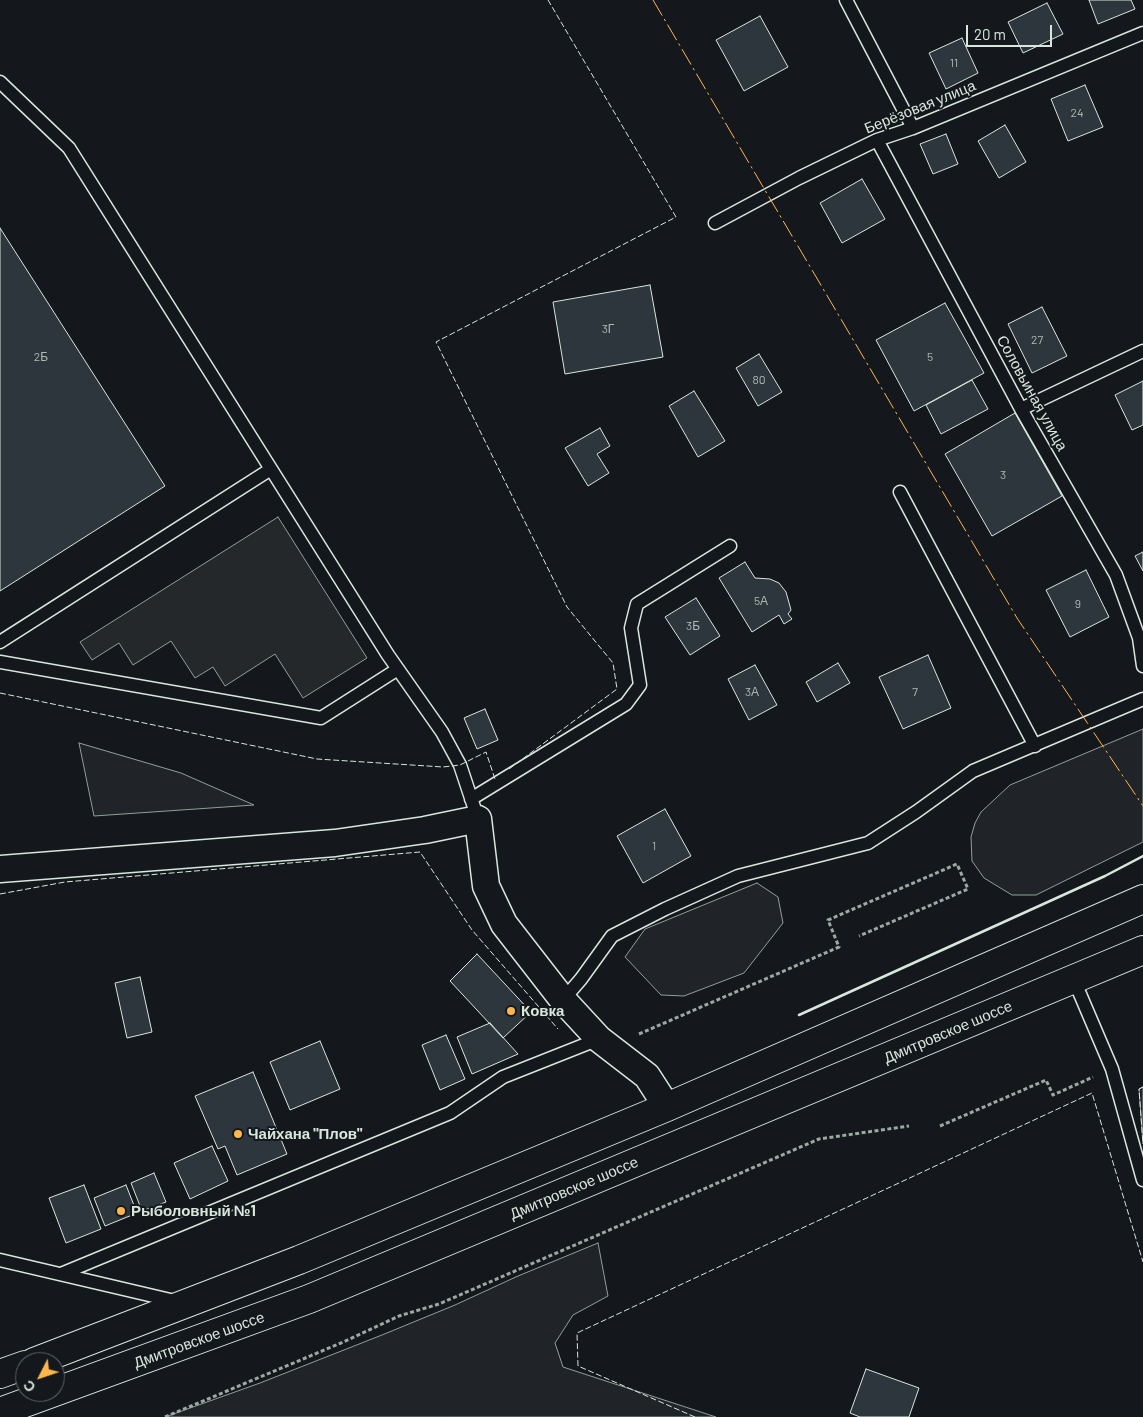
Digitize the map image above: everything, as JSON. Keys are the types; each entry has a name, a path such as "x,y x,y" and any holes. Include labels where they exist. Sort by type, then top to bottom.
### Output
{"highway":[{"path":"60,1352 308,1257 667,1107 1143,899"},
{"name":"Дмитровское шоссе","path":"0,1412 309,1299 1143,950"},
{"path":"0,1374 15,1369"}],"street":[{"path":"0,869 335,843 425,830 475,809 486,886 504,924 563,1000 604,1043 647,1076 667,1107"}],"lane":[{"path":"846,0 913,128"},
{"name":"Берёзовая улица","path":"715,223 798,178 876,140 913,128 1143,33"},
{"path":"0,82 69,148 398,669 442,732 460,765 475,809 626,704 640,685 631,628 637,604 730,546"},
{"name":"Соловьиная улица","path":"876,140 1021,409 1116,576 1139,638 1143,666"},
{"path":"1021,409 1143,352"},
{"path":"0,642 271,469"},
{"path":"900,492 1034,746"},
{"path":"0,662 321,718 398,669"},
{"path":"563,1000 581,979 612,936 665,909 738,876 868,843 916,812 973,771 1143,698"},
{"path":"1074,980 1112,1069 1143,1180"},
{"path":"61,1274 450,1113 503,1077 604,1043"},
{"path":"0,1260 186,1304"}],"path":[{"path":"604,1043 840,947 828,920 957,864 968,889 859,936"},
{"path":"940,1126 1046,1080 1053,1095 1112,1069"},
{"path":"165,1417 342,1343 399,1316 448,1300 819,1139 909,1126"}],"shaded area":[{"path":"278,517 367,658 303,698 275,654 225,686 213,667 195,678 171,641 133,665 119,643 92,660 80,642"},
{"path":"1143,729 1143,842 1036,895 1012,895 984,878 972,861 971,837 981,812 1010,785"},
{"path":"79,743 181,773 254,805 94,816"},
{"path":"757,883 778,897 783,923 744,973 684,996 661,995 625,957 645,929"},
{"path":"1143,1087 1143,1144 1139,1089"},
{"path":"598,1243 608,1296 573,1315 555,1343 563,1367 716,1417 165,1417 260,1383 382,1335"}],"building":[{"path":"1089,0 1131,0 1135,9 1098,24"},
{"path":"1047,3 1063,34 1023,53 1008,22"},
{"path":"760,16 788,67 744,91 716,40"},
{"path":"962,38 978,73 946,89 929,53"},
{"path":"1085,85 1103,127 1068,141 1051,99"},
{"path":"1005,125 1026,162 999,178 978,141"},
{"path":"946,134 958,164 933,174 920,144"},
{"path":"862,179 885,219 842,243 820,203"},
{"path":"0,228 165,486 0,591"},
{"path":"650,285 663,357 565,374 553,302"},
{"path":"945,303 984,373 914,411 876,340"},
{"path":"1042,307 1067,356 1032,373 1008,324"},
{"path":"759,354 782,392 758,406 736,368"},
{"path":"972,380 988,409 941,434 926,405"},
{"path":"1143,381 1143,425 1132,430 1115,395"},
{"path":"694,391 725,441 698,457 669,406"},
{"path":"1015,413 1062,496 992,536 945,454"},
{"path":"600,428 610,446 597,454 609,473 588,486 565,448"},
{"path":"1143,552 1143,571 1135,556"},
{"path":"745,562 755,578 770,579 779,583 786,592 791,610 788,614 792,619 784,624 779,615 752,632 719,578"},
{"path":"1086,570 1109,617 1070,637 1046,590"},
{"path":"696,598 720,636 690,655 665,617"},
{"path":"928,655 951,708 903,729 879,677"},
{"path":"838,663 850,683 817,702 806,682"},
{"path":"755,665 777,705 749,720 728,679"},
{"path":"485,709 498,740 477,749 464,718"},
{"path":"665,809 691,856 643,883 617,836"},
{"path":"477,954 531,1012 503,1038 450,981"},
{"path":"140,977 152,1032 127,1038 115,983"},
{"path":"490,1023 518,1054 472,1074 457,1037"},
{"path":"446,1035 465,1079 440,1090 422,1045"},
{"path":"320,1041 340,1089 290,1110 270,1062"},
{"path":"253,1072 287,1154 237,1175 225,1146 218,1149 195,1096"},
{"path":"212,1146 228,1181 190,1199 174,1163"},
{"path":"154,1173 166,1202 142,1211 131,1183"},
{"path":"84,1185 101,1229 66,1243 49,1198"},
{"path":"126,1185 137,1213 105,1226 94,1198"},
{"path":"866,1369 919,1388 909,1417 860,1417 850,1413"}],"fence":[{"path":"509,769 617,689 613,663 567,607 436,342 676,217 548,0"},
{"path":"0,693 317,759 443,767 460,765 486,752 495,779 497,778"},
{"path":"0,894 65,882 420,852 472,930 558,1029"},
{"path":"1143,1087 1139,1089 1143,1144"},
{"path":"695,1417 578,1366 577,1333 1092,1093 1143,1262"}],"wall":[{"path":"799,1015 1105,876 1143,856"}],"power":[{"path":"653,0 1017,618 1143,806"}],"place":[{"name":"Ковка","path":"511,1011"},
{"name":"Чайхана \"Плов\"","path":"238,1134"},
{"name":"Рыболовный №1","path":"121,1211"}]}
